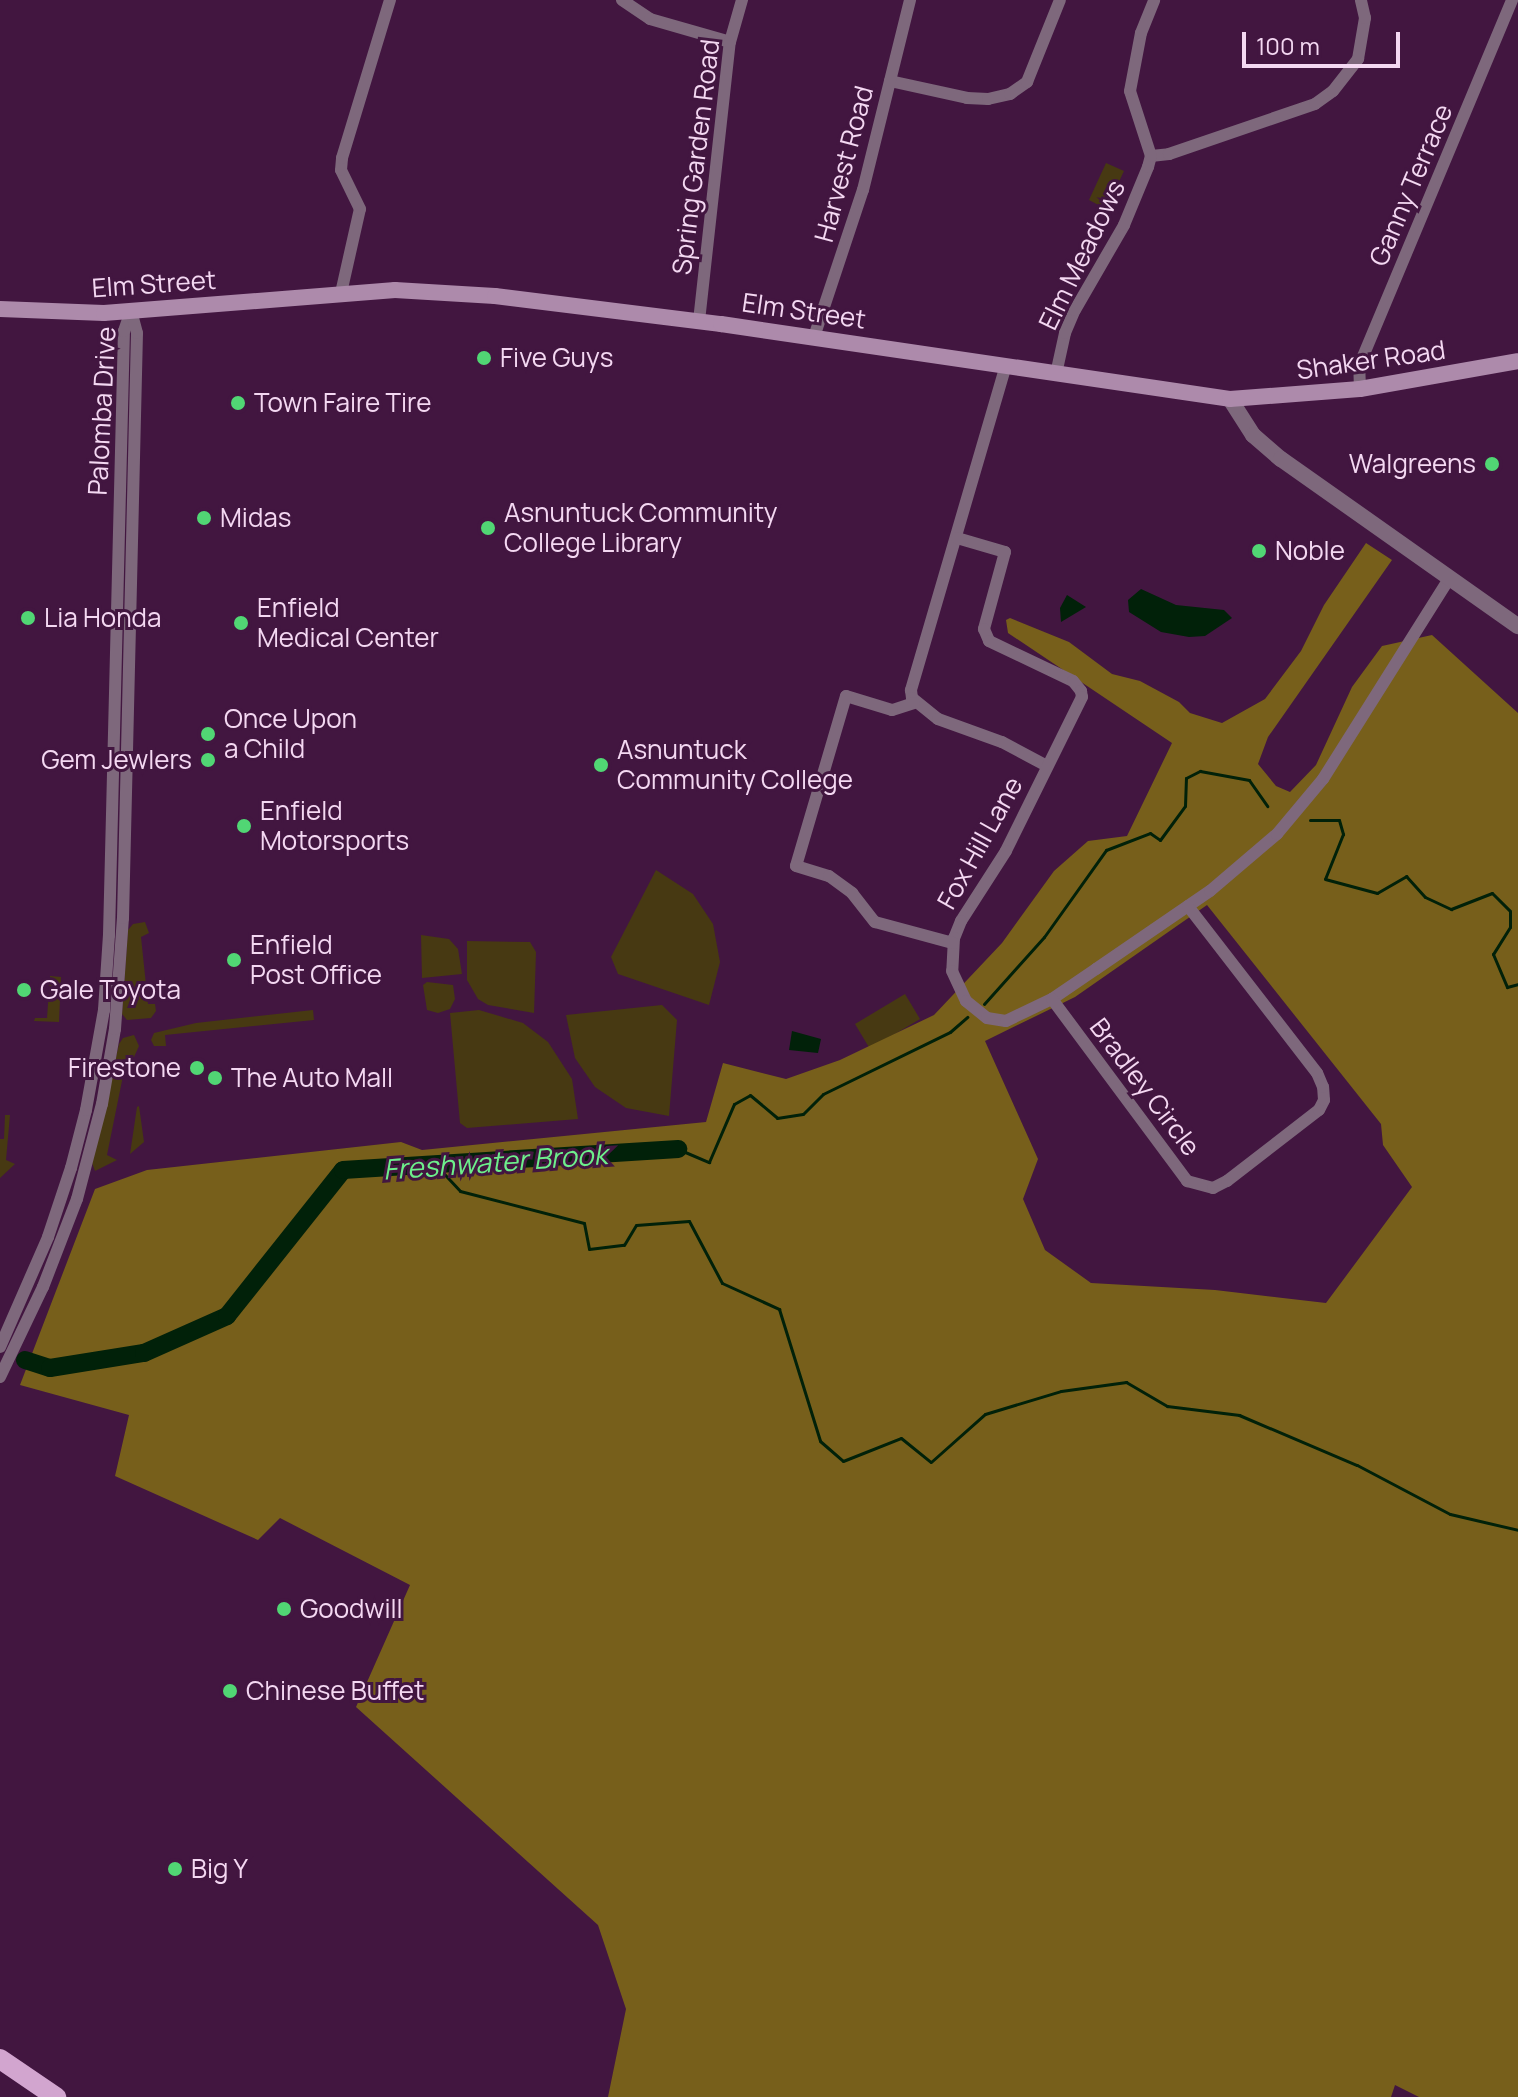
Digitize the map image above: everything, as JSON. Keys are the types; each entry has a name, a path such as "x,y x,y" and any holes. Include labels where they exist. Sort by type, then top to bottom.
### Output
{"main road":[{"name":"Elm Street","path":"0,309 65,314 131,311 395,290 495,296 814,337 1230,399"},
{"name":"Shaker Road","path":"1230,399 1360,389 1518,361"},
{"path":"0,2059 56,2097"}],"street":[{"path":"341,293 360,209 341,170 342,158 390,0"},
{"path":"622,0 650,19 730,42"},
{"name":"Spring Garden Road","path":"699,321 730,42 742,0"},
{"name":"Harvest Road","path":"814,337 863,190 910,0"},
{"path":"890,81 967,98 988,99 1010,94 1027,82 1060,0"},
{"name":"Elm Meadows","path":"1056,374 1070,321 1124,225 1151,156 1130,91 1141,33 1154,0"},
{"name":"Elm Meadows","path":"1151,156 1169,154 1315,104 1333,91 1358,59 1365,18 1361,0"},
{"name":"Ganny Terrace","path":"1360,389 1359,366 1512,0"},
{"name":"Palomba Drive","path":"0,1377 43,1287 80,1186 102,1104 115,1029 123,918 137,333 131,311"},
{"name":"Palomba Drive","path":"0,1347 48,1237 66,1182 86,1110 101,1029 109,935 124,331 131,311"},
{"path":"914,703 911,690 1006,365"},
{"path":"1230,399 1253,435 1281,459 1518,626"},
{"name":"Fox Hill Lane","path":"957,538 1005,552 984,629 989,641 1073,681 1082,697 1006,851 961,921 953,943 952,971 966,1001 987,1018 1006,1021 1052,999"},
{"path":"1052,999 1188,906 1277,834 1323,779 1449,579"},
{"name":"Fox Hill Lane","path":"953,943 875,922 852,893 829,876 796,866 846,696 892,710 914,703 938,719 1002,742 1047,766"},
{"path":"111,814 125,804"},
{"name":"Bradley Circle","path":"1052,999 1187,1181 1213,1188 1227,1181 1319,1110 1324,1100 1322,1079 1188,906"},
{"path":"101,1029 115,1029"},
{"path":"66,1182 80,1186"}],"shaded area":[{"path":"1106,163 1124,171 1106,209 1089,200"},
{"path":"1366,543 1392,560 1268,737 1258,764 1276,786 1290,792 1316,765 1352,687 1382,646 1432,635 1518,713 1518,2097 1419,2097 1395,2085 1391,2097 608,2097 626,2009 598,1925 356,1707 410,1585 280,1518 258,1540 115,1476 129,1415 20,1385 95,1189 147,1170 401,1142 422,1150 706,1122 723,1063 786,1079 840,1060 934,1015 1002,943 1054,871 1088,841 1127,836 1172,743 1008,633 1006,620 1010,618 1069,642 1112,674 1140,681 1179,702 1190,713 1222,723 1265,699 1301,651 1324,605","holes":["1207,905 1381,1124 1383,1145 1412,1187 1326,1303 1215,1290 1091,1283 1045,1250 1023,1199 1038,1159 985,1041 1075,997"]},
{"path":"1141,589 1176,605 1224,610 1232,618 1205,636 1189,637 1161,632 1129,612 1128,600"},
{"path":"1067,595 1086,607 1061,622 1060,608"},
{"path":"656,870 693,894 713,924 720,962 709,1005 618,974 611,957"},
{"path":"145,922 149,933 141,937 148,1004 155,1004 156,1011 151,1018 127,1020 122,1014 128,930 133,924"},
{"path":"421,935 449,939 458,949 462,974 422,978"},
{"path":"467,941 530,942 536,952 534,1013 488,1005 478,999 467,980"},
{"path":"50,976 61,977 59,1022 34,1021 35,1018 47,1018"},
{"path":"427,982 453,985 455,999 450,1009 438,1013 427,1010 423,985"},
{"path":"905,994 920,1019 870,1049 855,1024"},
{"path":"662,1005 677,1020 669,1116 626,1108 595,1087 575,1058 566,1015"},
{"path":"313,1010 314,1020 165,1035 166,1046 154,1046 151,1040 154,1033 196,1023"},
{"path":"479,1010 523,1023 548,1042 572,1079 578,1119 467,1128 460,1123 450,1013"},
{"path":"792,1031 821,1039 818,1053 789,1050"},
{"path":"134,1035 139,1046 134,1057 127,1056 107,1155 117,1160 95,1171 92,1163 119,1044 123,1038"},
{"path":"137,1107 144,1142 130,1154"},
{"path":"5,1115 10,1115 6,1160 15,1164 0,1178 0,1139 4,1139"}],"waterway":[{"name":"Freshwater Brook","path":"984,1004 1044,937 1106,850 1150,833 1160,840 1185,806 1186,778 1200,771 1249,780 1267,806"},
{"name":"Freshwater Brook","path":"1310,820 1339,820 1343,834 1325,879 1377,893 1406,876 1425,897 1451,909 1492,893 1510,911 1510,927 1493,954 1507,987 1518,984"},
{"name":"Freshwater Brook","path":"678,1149 709,1162 734,1104 750,1095 777,1118 803,1114 823,1094 950,1032 967,1017"},
{"name":"Freshwater Brook","path":"25,1360 50,1368 144,1353 227,1316 343,1170 678,1149"},
{"path":"434,1163 460,1191 584,1223 589,1249 624,1245 636,1225 689,1221 722,1283 779,1309 820,1441 843,1461 901,1438 931,1462 985,1414 1061,1391 1126,1382 1167,1406 1239,1415 1357,1465 1450,1514 1518,1530"}],"place":[{"name":"Five Guys","path":"484,358"},
{"name":"Town Faire Tire","path":"238,403"},
{"name":"Walgreens","path":"1492,464"},
{"name":"Midas","path":"204,518"},
{"name":"Asnuntuck Community College Library","path":"488,528"},
{"name":"Noble","path":"1259,551"},
{"name":"Lia Honda","path":"28,618"},
{"name":"Enfield Medical Center","path":"241,623"},
{"name":"Once Upon a Child","path":"208,734"},
{"name":"Gem Jewlers","path":"208,760"},
{"name":"Asnuntuck Community College","path":"601,765"},
{"name":"Enfield Motorsports","path":"244,826"},
{"name":"Enfield Post Office","path":"234,960"},
{"name":"Gale Toyota","path":"24,990"},
{"name":"Firestone","path":"197,1068"},
{"name":"The Auto Mall","path":"215,1078"},
{"name":"Goodwill","path":"284,1609"},
{"name":"Chinese Buffet","path":"230,1691"},
{"name":"Big Y","path":"175,1869"}]}
